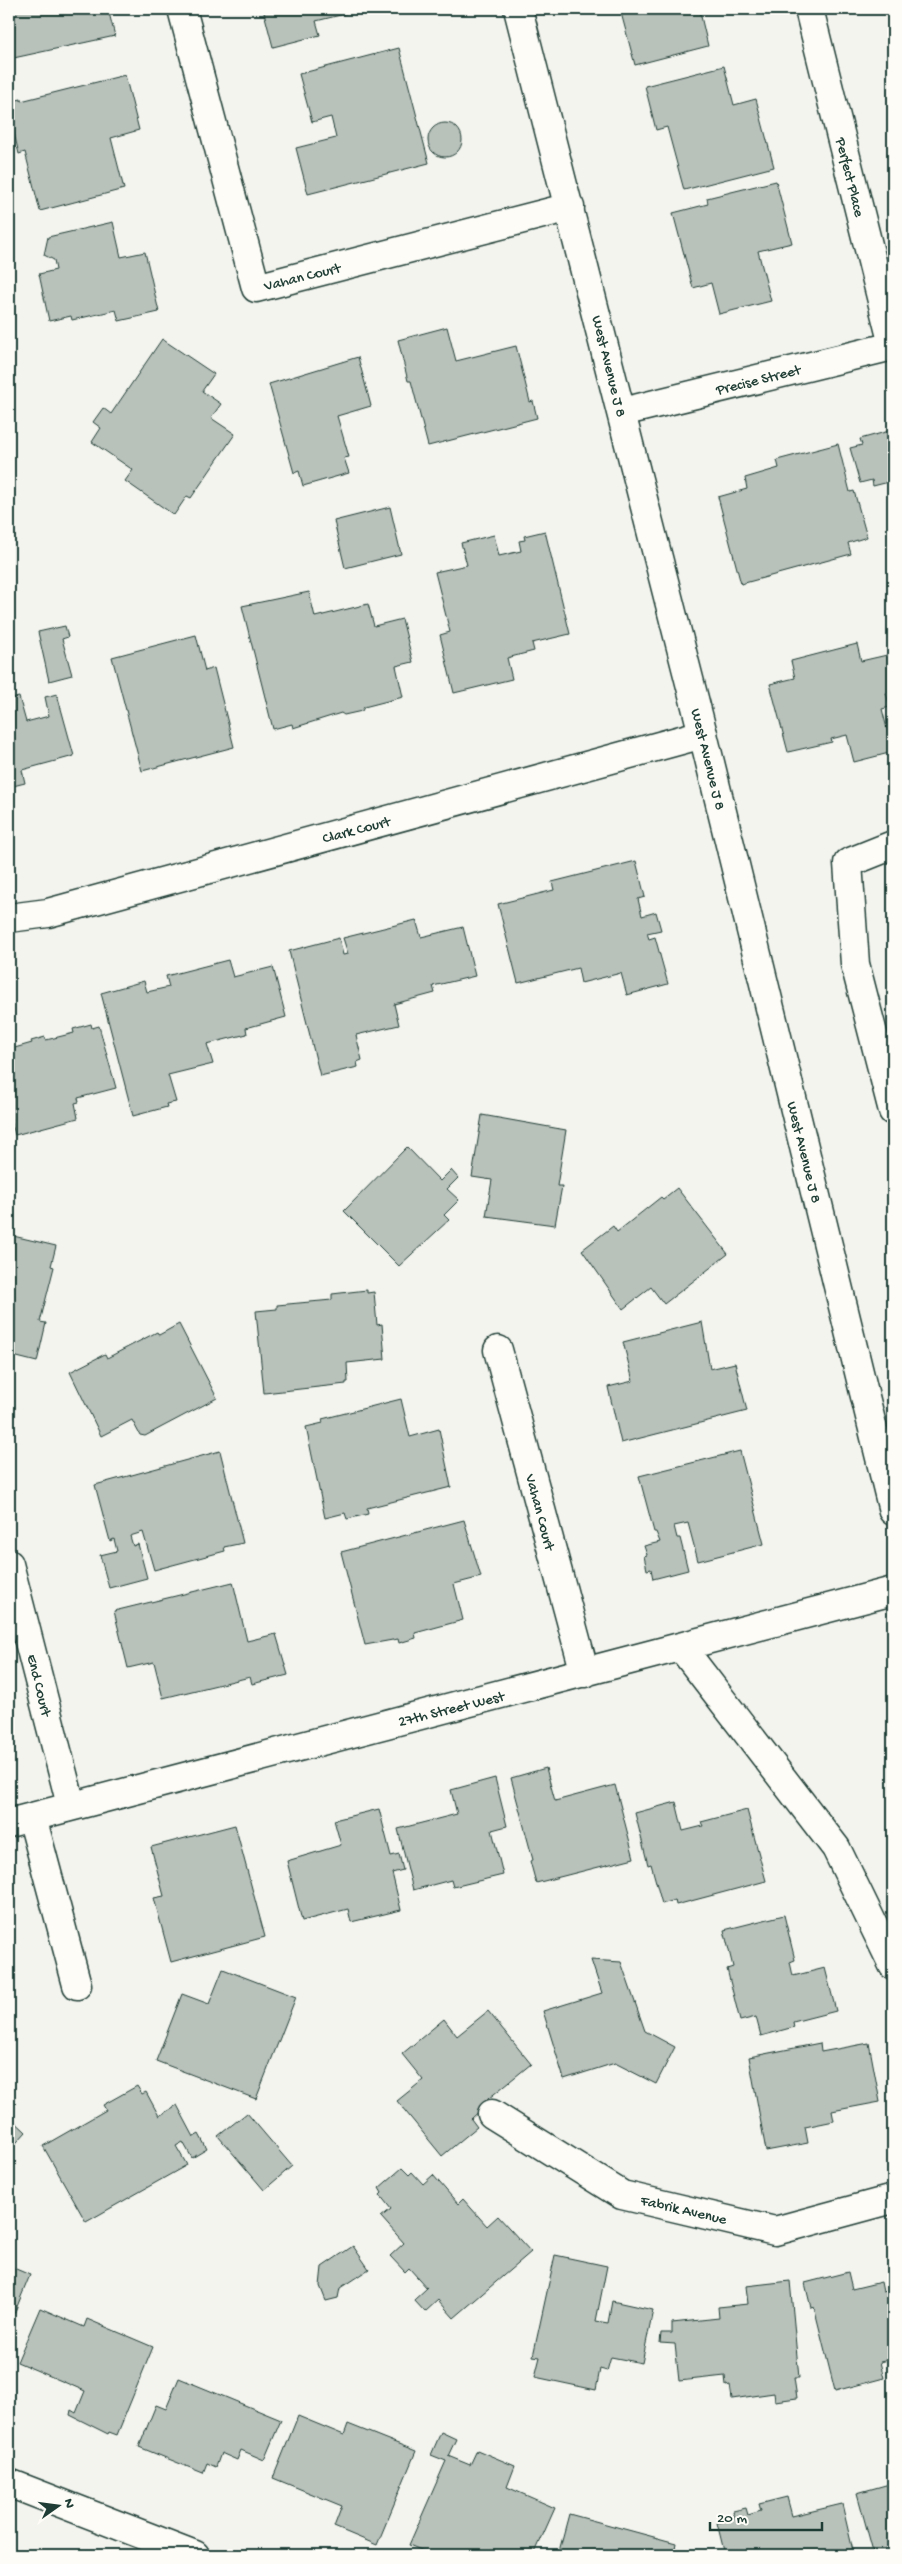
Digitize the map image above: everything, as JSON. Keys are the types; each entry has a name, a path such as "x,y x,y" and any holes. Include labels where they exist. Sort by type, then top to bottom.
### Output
{"street":[{"name":"Vahan Court","path":"182,9 256,288 570,207"},
{"name":"West Avenue J 8","path":"518,9 703,734 893,1511"},
{"name":"Perfect Place","path":"810,9 893,345"},
{"name":"Precise Street","path":"622,412 893,345"},
{"name":"Clark Court","path":"9,918 48,913 703,734"},
{"path":"893,845 848,863 856,964 893,1111"},
{"name":"Vahan Court","path":"498,1350 585,1673"},
{"name":"End Court","path":"9,1564 71,1805"},
{"name":"27th Street West","path":"20,1820 71,1805 682,1648 893,1591"},
{"path":"682,1648 836,1848 893,1965"},
{"path":"20,1820 77,1985"},
{"name":"Fabrik Avenue","path":"492,2114 622,2195 776,2231 893,2199"},
{"path":"9,2483 194,2555"}],"building":[{"path":"9,9 108,9 115,36 9,59"},
{"path":"263,9 357,9 357,11 316,21 320,35 273,47"},
{"path":"620,9 704,9 705,11 700,12 708,46 635,65"},
{"path":"399,48 429,163 308,194 296,148 336,138 331,117 312,122 299,74"},
{"path":"724,66 734,105 756,99 774,167 684,190 667,127 656,130 645,86"},
{"path":"125,75 139,130 111,138 124,189 40,211 25,152 19,154 9,112 9,102 21,99 21,101"},
{"path":"445,123 452,124 457,128 461,133 461,147 457,152 452,156 445,157 438,156 433,152 429,147 428,140 429,133 433,128 438,124"},
{"path":"776,181 792,243 758,251 771,301 719,314 711,283 693,288 673,213 708,204 707,198"},
{"path":"113,222 121,257 145,252 159,312 119,321 116,310 72,320 71,316 49,321 39,274 56,270 54,260 44,255 48,237"},
{"path":"447,327 456,361 516,346 530,402 533,401 537,418 428,446 411,381 408,381 398,340"},
{"path":"162,339 214,374 202,391 221,404 211,418 235,434 191,498 187,496 174,515 125,481 133,470 92,442 101,428 93,422 103,408 111,414"},
{"path":"358,357 371,406 337,416 349,457 344,458 349,473 303,486 299,471 294,473 269,384"},
{"path":"893,430 893,481 873,486 872,480 860,483 850,448 862,445 860,439"},
{"path":"838,444 850,492 854,491 867,537 848,543 851,554 741,584 718,497 747,489 745,478 779,468 777,460"},
{"path":"390,507 401,554 345,568 334,521"},
{"path":"545,531 570,634 532,643 534,651 507,658 512,679 454,693 440,635 450,632 435,572 467,565 461,543 494,535 499,556 521,551 519,541 525,540 524,536"},
{"path":"309,592 315,617 368,604 374,626 402,619 413,662 396,666 403,697 364,707 362,711 344,715 341,713 293,728 292,724 273,729 242,606"},
{"path":"65,626 68,637 62,639 72,675 49,681 38,632"},
{"path":"196,635 205,671 214,668 234,747 142,771 112,657"},
{"path":"857,644 861,661 887,655 893,678 893,691 886,693 890,707 882,709 893,752 854,762 847,735 831,739 832,742 788,752 770,684 795,678 791,661"},
{"path":"57,694 74,756 22,770 25,783 9,787 9,699 19,697 26,722 49,716 45,697"},
{"path":"636,861 645,897 638,899 642,916 656,912 661,930 647,933 649,939 655,937 668,984 627,995 621,973 581,983 578,968 518,983 498,904 554,890 552,882"},
{"path":"416,920 421,937 463,927 475,976 433,986 435,993 394,1004 399,1025 356,1035 362,1060 357,1062 358,1067 320,1076 289,951 339,938 343,955 348,954 343,938"},
{"path":"228,960 233,977 273,967 286,1017 246,1028 247,1034 207,1044 213,1064 168,1075 176,1102 166,1104 167,1107 133,1116 101,993 144,981 147,992 169,987 166,976"},
{"path":"91,1024 92,1028 99,1026 116,1088 78,1098 79,1102 75,1103 78,1118 15,1135 9,1112 9,1057 13,1056 11,1049 45,1037 46,1040 74,1033 73,1029"},
{"path":"482,1115 566,1130 557,1186 562,1186 555,1225 486,1216 492,1180 472,1177"},
{"path":"407,1147 440,1181 451,1170 458,1178 447,1189 459,1200 444,1215 449,1220 399,1266 344,1211"},
{"path":"677,1188 728,1254 664,1304 651,1287 623,1309 582,1250 613,1226 617,1232 661,1197 663,1199"},
{"path":"9,1235 56,1246 51,1266 54,1267 40,1322 46,1323 37,1362 9,1355"},
{"path":"367,1290 367,1293 374,1292 377,1325 382,1324 385,1359 347,1363 348,1382 346,1384 264,1393 256,1311 277,1309 277,1305 332,1300 332,1294"},
{"path":"702,1322 710,1369 735,1363 747,1411 621,1443 608,1387 633,1381 623,1342"},
{"path":"179,1324 217,1398 145,1436 140,1435 132,1420 101,1436 70,1372 105,1354 107,1358 157,1332 159,1335"},
{"path":"401,1399 410,1437 439,1429 451,1487 367,1508 368,1514 347,1519 345,1513 325,1518 306,1427 323,1423 322,1419"},
{"path":"220,1451 243,1543 224,1547 225,1551 154,1570 143,1532 130,1536 133,1546 138,1544 147,1578 109,1588 100,1555 117,1551 114,1539 110,1541 95,1485"},
{"path":"740,1451 764,1544 698,1561 688,1523 674,1526 677,1538 680,1538 688,1570 653,1579 651,1569 647,1570 644,1556 647,1555 644,1546 660,1542 656,1532 654,1532 639,1476"},
{"path":"464,1520 481,1577 454,1584 463,1620 415,1633 416,1638 399,1643 398,1639 365,1645 341,1552"},
{"path":"233,1582 247,1641 276,1634 288,1675 252,1684 250,1677 163,1698 154,1662 128,1668 114,1611"},
{"path":"546,1768 555,1801 615,1785 634,1858 536,1883 530,1861 533,1860 511,1778"},
{"path":"495,1778 507,1826 492,1830 503,1875 453,1887 451,1880 413,1890 398,1829 457,1814 451,1790"},
{"path":"676,1802 683,1831 703,1826 701,1822 747,1810 766,1881 676,1905 675,1900 662,1904 651,1864 648,1865 635,1813"},
{"path":"379,1809 391,1856 399,1854 403,1870 392,1873 401,1910 351,1922 348,1909 302,1921 287,1861 341,1845 334,1820"},
{"path":"235,1825 265,1937 171,1962 154,1898 164,1896 151,1847"},
{"path":"784,1915 795,1960 790,1962 793,1976 825,1968 836,2011 793,2022 794,2027 761,2036 756,2017 740,2021 727,1969 733,1967 724,1930"},
{"path":"591,1960 621,1962 645,2031 675,2047 656,2084 615,2063 564,2079 543,2011 602,1993"},
{"path":"223,1969 296,1997 256,2099 156,2061 182,1994 209,2004"},
{"path":"488,2011 531,2064 483,2103 485,2106 471,2119 477,2127 442,2156 397,2101 423,2080 402,2054 444,2019 457,2036"},
{"path":"820,2043 821,2052 869,2043 880,2102 832,2111 834,2121 805,2127 808,2143 766,2151 749,2057"},
{"path":"137,2086 142,2094 146,2092 159,2116 177,2105 194,2137 199,2134 207,2149 192,2158 183,2142 176,2146 187,2165 86,2222 43,2146 106,2110 103,2105"},
{"path":"247,2113 292,2166 264,2190 218,2136"},
{"path":"9,2116 26,2132 9,2151"},
{"path":"402,2168 409,2175 412,2172 423,2184 433,2175 458,2204 463,2199 487,2226 498,2216 531,2252 454,2318 438,2300 425,2312 414,2300 427,2288 409,2268 405,2272 390,2256 404,2243 381,2217 391,2209 380,2195 382,2193 379,2188"},
{"path":"353,2246 369,2269 340,2288 338,2298 326,2301 320,2286 322,2267"},
{"path":"555,2255 607,2266 596,2321 608,2323 612,2301 653,2310 642,2363 611,2357 607,2371 600,2369 596,2390 535,2377 540,2357 533,2356"},
{"path":"9,2266 30,2275 9,2326"},
{"path":"848,2272 852,2289 881,2282 883,2292 893,2289 893,2359 880,2362 884,2378 835,2391 814,2307 811,2308 805,2283"},
{"path":"790,2281 799,2378 794,2378 797,2398 775,2401 774,2393 732,2399 730,2385 726,2386 725,2376 679,2381 675,2344 660,2343 661,2333 672,2333 672,2323 719,2318 718,2307 748,2304 746,2286"},
{"path":"40,2308 84,2327 87,2319 153,2347 117,2435 109,2432 108,2434 70,2415 71,2410 76,2413 85,2391 17,2362"},
{"path":"179,2378 281,2420 264,2460 241,2450 237,2460 221,2453 216,2467 207,2463 203,2473 139,2447 156,2405 166,2409"},
{"path":"298,2416 344,2435 348,2424 416,2451 377,2545 334,2527 342,2506 273,2478"},
{"path":"441,2432 456,2439 448,2456 470,2465 477,2450 515,2466 507,2487 555,2508 534,2555 433,2555 409,2545 446,2461 431,2455"},
{"path":"893,2483 893,2555 874,2555 857,2493"},
{"path":"787,2497 792,2516 842,2504 854,2555 725,2555 717,2523 735,2518 733,2511 746,2508 748,2515 761,2511 759,2504"},
{"path":"569,2514 676,2543 675,2548 702,2555 558,2555"}]}
